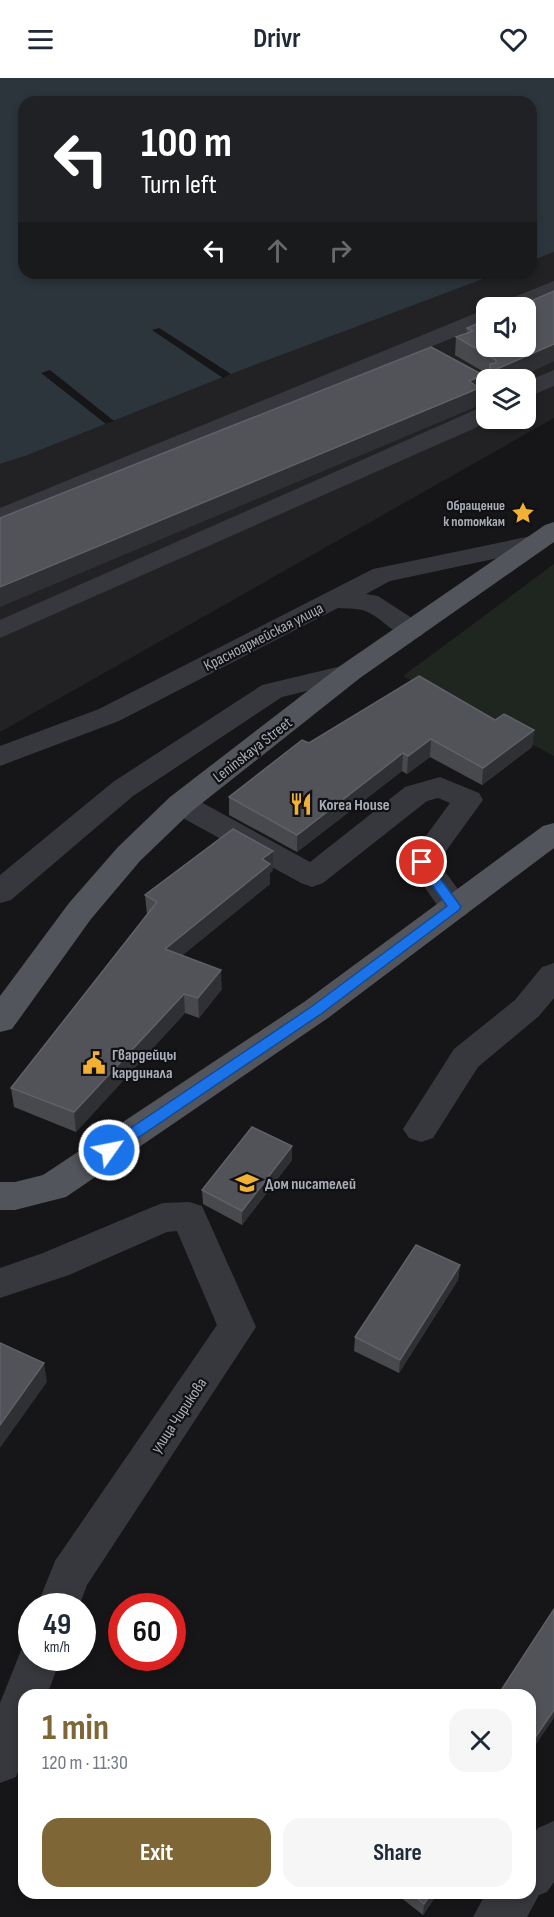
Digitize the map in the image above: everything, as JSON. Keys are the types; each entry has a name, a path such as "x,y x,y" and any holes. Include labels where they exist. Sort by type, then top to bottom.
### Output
{"main road":[{"name":"Leninskaya Street","path":"0,1020 80,911 129,854 181,804 350,672 545,537"},
{"path":"0,1212 53,1187 316,1010 554,833"},
{"path":"0,1196 15,1196 53,1187"}],"street":[{"path":"533,297 554,288"},
{"path":"0,517 426,351 476,322"},
{"path":"536,386 554,377"},
{"path":"0,630 476,417"},
{"name":"Красноармейская улица","path":"0,757 109,715 382,575 545,537"},
{"path":"333,600 369,602 411,630"},
{"path":"0,892 123,789 272,691 350,672"},
{"path":"181,804 312,876 416,794 440,787 468,800 422,862 455,907"},
{"path":"421,1129 466,1058 543,1001 554,975"},
{"name":"улица Чирикова","path":"0,1283 56,1264 163,1218 189,1216 237,1327 70,1575 63,1593"},
{"path":"27,1689 34,1671"},
{"path":"0,1761 18,1712"},
{"path":"536,1867 554,1844"},
{"path":"497,1917 511,1899"}],"shaded area":[{"path":"0,78 554,78 554,252 537,259 537,96 18,96 18,279 483,279 0,464"},
{"path":"554,252 554,418 536,428 536,369 476,369 476,429 535,429 0,732 0,464 231,374 483,279 537,279 537,259"},
{"path":"554,564 554,756 403,676"}],"pier":[{"path":"159,328 231,374 223,378 152,330"},
{"path":"50,370 114,421 106,424 41,373"}],"building":[{"path":"554,291 554,344 536,352 536,299"},
{"path":"476,324 476,348 456,337 473,331 467,328"},
{"path":"431,347 476,371 476,378 469,381 476,386 476,389 0,587 0,518"},
{"path":"491,357 524,357 497,369 490,369 490,364 496,363 496,360"},
{"path":"419,676 495,720 504,714 534,730 483,768 431,739 408,756 403,753 297,835 229,797 302,740 309,743"},
{"path":"233,829 273,851 262,859 270,864 165,949 221,970 198,998 184,994 74,1112 11,1088 157,902 145,895"},
{"name":"Дом писателей","path":"252,1127 292,1146 242,1211 202,1190"},
{"path":"416,1245 460,1265 400,1360 355,1337"},
{"path":"0,1343 44,1363 0,1425"},
{"path":"554,1609 554,1710 536,1736 536,1689 502,1689"},
{"path":"418,1899 428,1899 424,1904"}],"place":[{"name":"Обращение к потомкам","path":"523,513"},
{"name":"Korea House","path":"301,804"},
{"name":"Гвардейцы кардинала","path":"94,1063"},
{"name":"Дом писателей","path":"247,1183"}],"route":[{"path":"109,1150 316,1010 455,907 422,862"}]}
